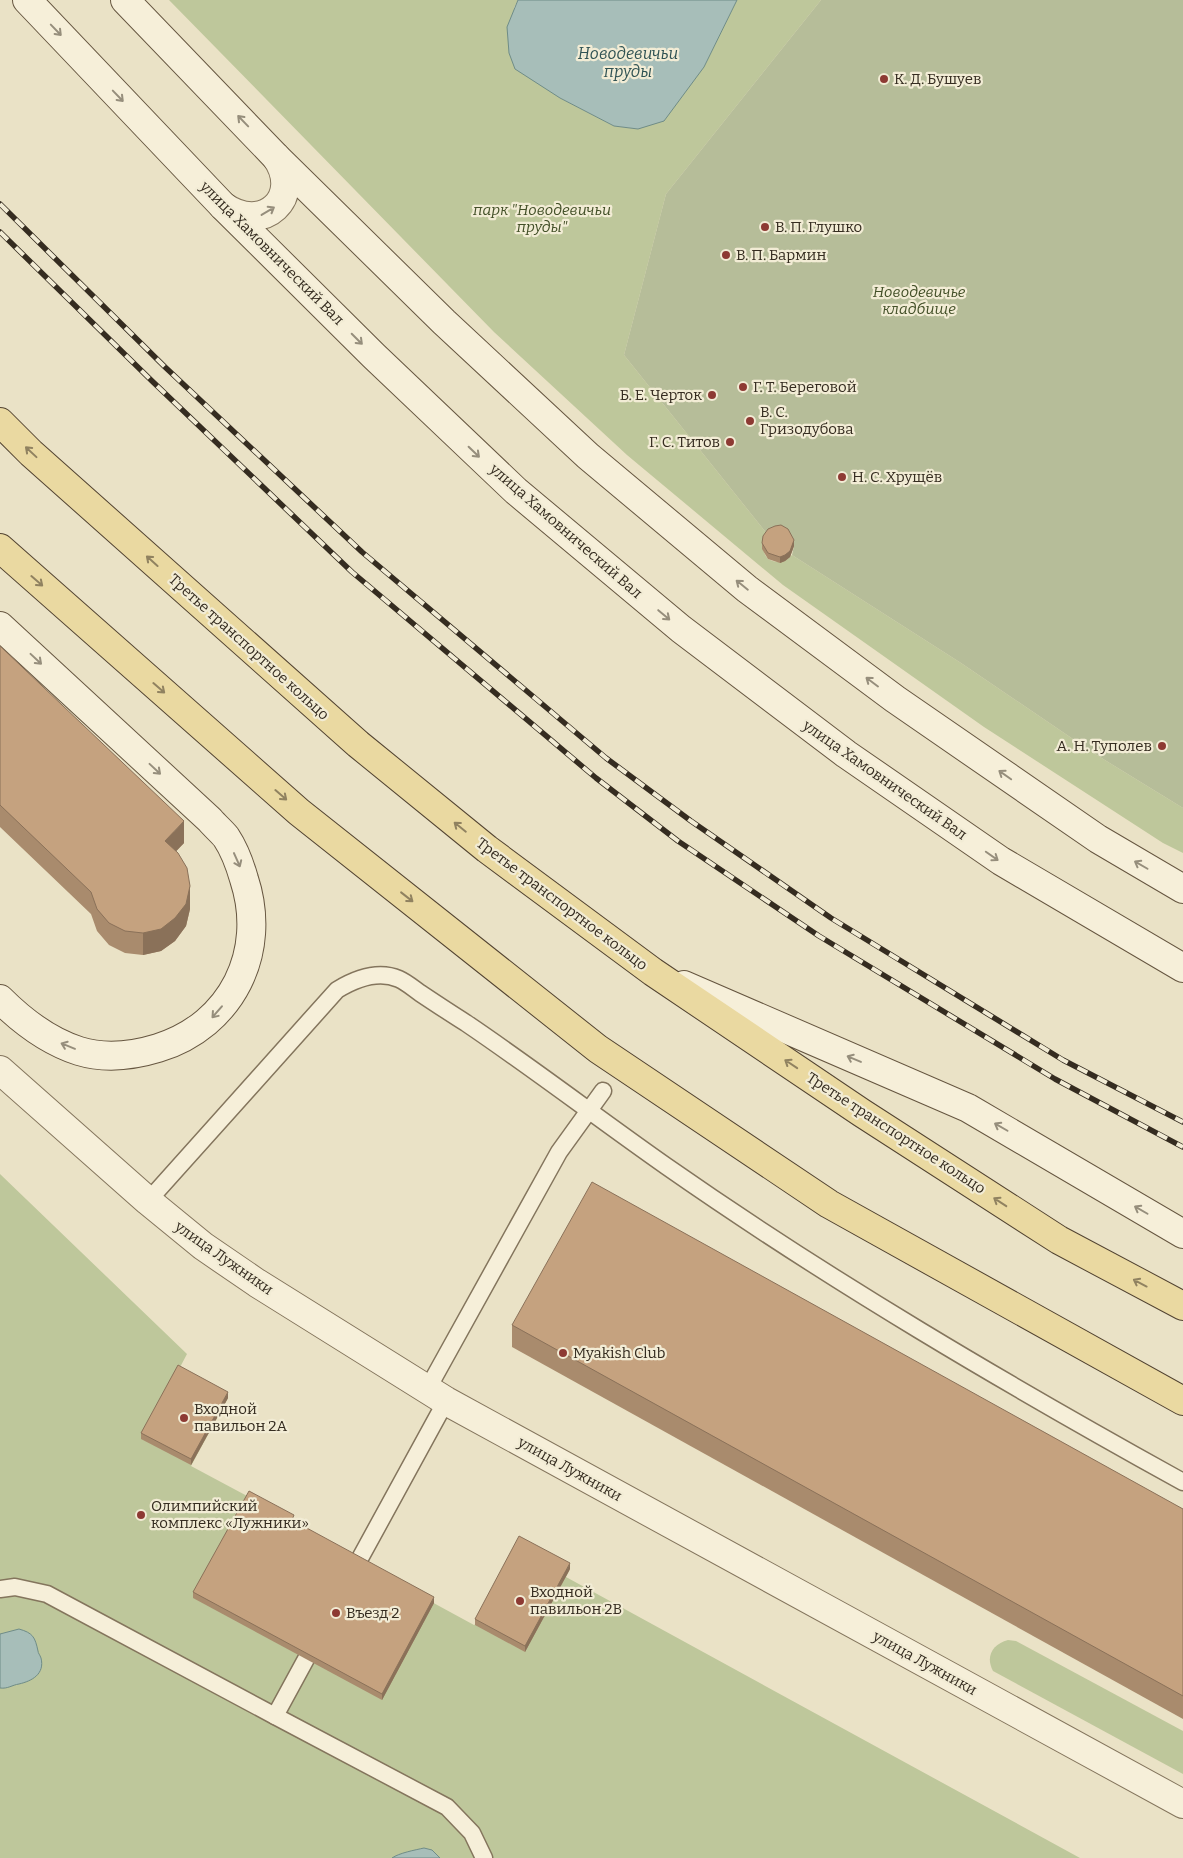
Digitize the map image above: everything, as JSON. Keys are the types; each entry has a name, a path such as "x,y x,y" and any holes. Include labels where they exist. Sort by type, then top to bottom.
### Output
{"main road":[{"name":"улица Хамовнический Вал","path":"27,0 224,206 374,356 516,491 681,629 846,754 1001,862 1183,968"},
{"path":"125,0 276,157 444,322 588,456 747,589 895,700 1098,839 1183,889"},
{"path":"224,206 234,213 246,217 258,216 270,211 279,203 285,192 286,179 283,167 276,157"},
{"name":"Третье транспортное кольцо","path":"0,422 32,453 358,744 487,849 653,972 862,1112 1059,1240 1183,1306"},
{"path":"0,548 299,812 598,1049 828,1204 1183,1401"},
{"path":"0,626 210,820 227,839 239,864 249,893 252,919 249,953 240,977 226,1001 211,1018 192,1033 168,1045 145,1052 121,1056 99,1055 80,1051 55,1040 31,1026 0,999"},
{"path":"653,972 968,1108 1183,1234"},
{"name":"улица Лужники","path":"0,1070 148,1201 203,1246 258,1284 436,1396 1183,1804"}],"lane":[{"path":"148,1201 338,990 352,981 365,977 382,975 399,978 665,1165 821,1270 1024,1392 1183,1482"},
{"path":"358,1562 436,1396 560,1152 603,1090"},
{"path":"0,1589 16,1587 47,1594 447,1807 472,1833 484,1858"},
{"path":"275,1716 306,1659"}],"green space":[{"name":"парк \"Новодевичьи пруды\"","path":"169,0 518,0 514,8 560,98 614,126 638,129 704,67 737,0 821,0 666,194 624,355 768,535 763,547 768,559 781,562 792,555 961,663 1095,754 1183,808 1183,853 1163,843 984,727 783,585 627,455 494,332"},
{"name":"Новодевичье кладбище","path":"821,0 1183,0 1183,808 1095,754 961,663 792,555 794,546 768,535 624,355 666,194"},
{"name":"Олимпийский комплекс «Лужники»","path":"0,1174 187,1354 178,1371 228,1398 191,1466 294,1521 292,1526 474,1625 570,1569 566,1577 1080,1858 0,1858"},
{"path":"1008,1640 1016,1641 1183,1731 1183,1774 993,1671 990,1660 992,1651 998,1644"}],"water":[{"name":"Новодевичьи пруды","path":"518,0 737,0 704,67 664,121 638,129 614,126 560,98 515,69 509,53 507,27"},
{"path":"19,1629 30,1634 36,1642 41,1658 41,1668 33,1679 0,1688 0,1634"},
{"path":"424,1848 432,1850 440,1858 392,1858 403,1853"}],"building":[{"path":"781,525 788,529 794,540 790,551 780,557 768,553 762,543 763,536 768,529"},
{"path":"0,646 184,821 165,841 178,853 187,868 190,886 186,904 175,918 161,929 143,933 125,931 109,923 97,909 91,892 0,805"},
{"path":"592,1182 1183,1509 1183,1696 512,1325"},
{"name":"Входной павильон 2A","path":"178,1365 228,1392 191,1459 141,1433"},
{"name":"Въезд 2","path":"249,1491 294,1515 292,1520 434,1597 382,1694 193,1592"},
{"name":"Входной павильон 2B","path":"519,1536 570,1563 525,1646 475,1619"}],"railway":[{"path":"0,204 165,367 362,552 606,758 691,821 831,918 1063,1060 1183,1122"},
{"path":"0,232 152,381 352,572 596,778 678,841 819,936 1055,1079 1183,1147"}],"place":[{"name":"К. Д. Бушуев","path":"884,79"},
{"name":"В. П. Глушко","path":"765,227"},
{"name":"В. П. Бармин","path":"726,255"},
{"name":"Г. Т. Береговой","path":"743,387"},
{"name":"Б. Е. Черток","path":"712,395"},
{"name":"В. С. Гризодубова","path":"750,421"},
{"name":"Г. С. Титов","path":"730,442"},
{"name":"Н. С. Хрущёв","path":"842,477"},
{"name":"А. Н. Туполев","path":"1162,746"},
{"name":"Myakish Club","path":"563,1353"},
{"name":"Входной павильон 2A","path":"184,1418"},
{"name":"Олимпийский комплекс «Лужники»","path":"141,1515"},
{"name":"Входной павильон 2B","path":"520,1601"},
{"name":"Въезд 2","path":"336,1613"}]}
